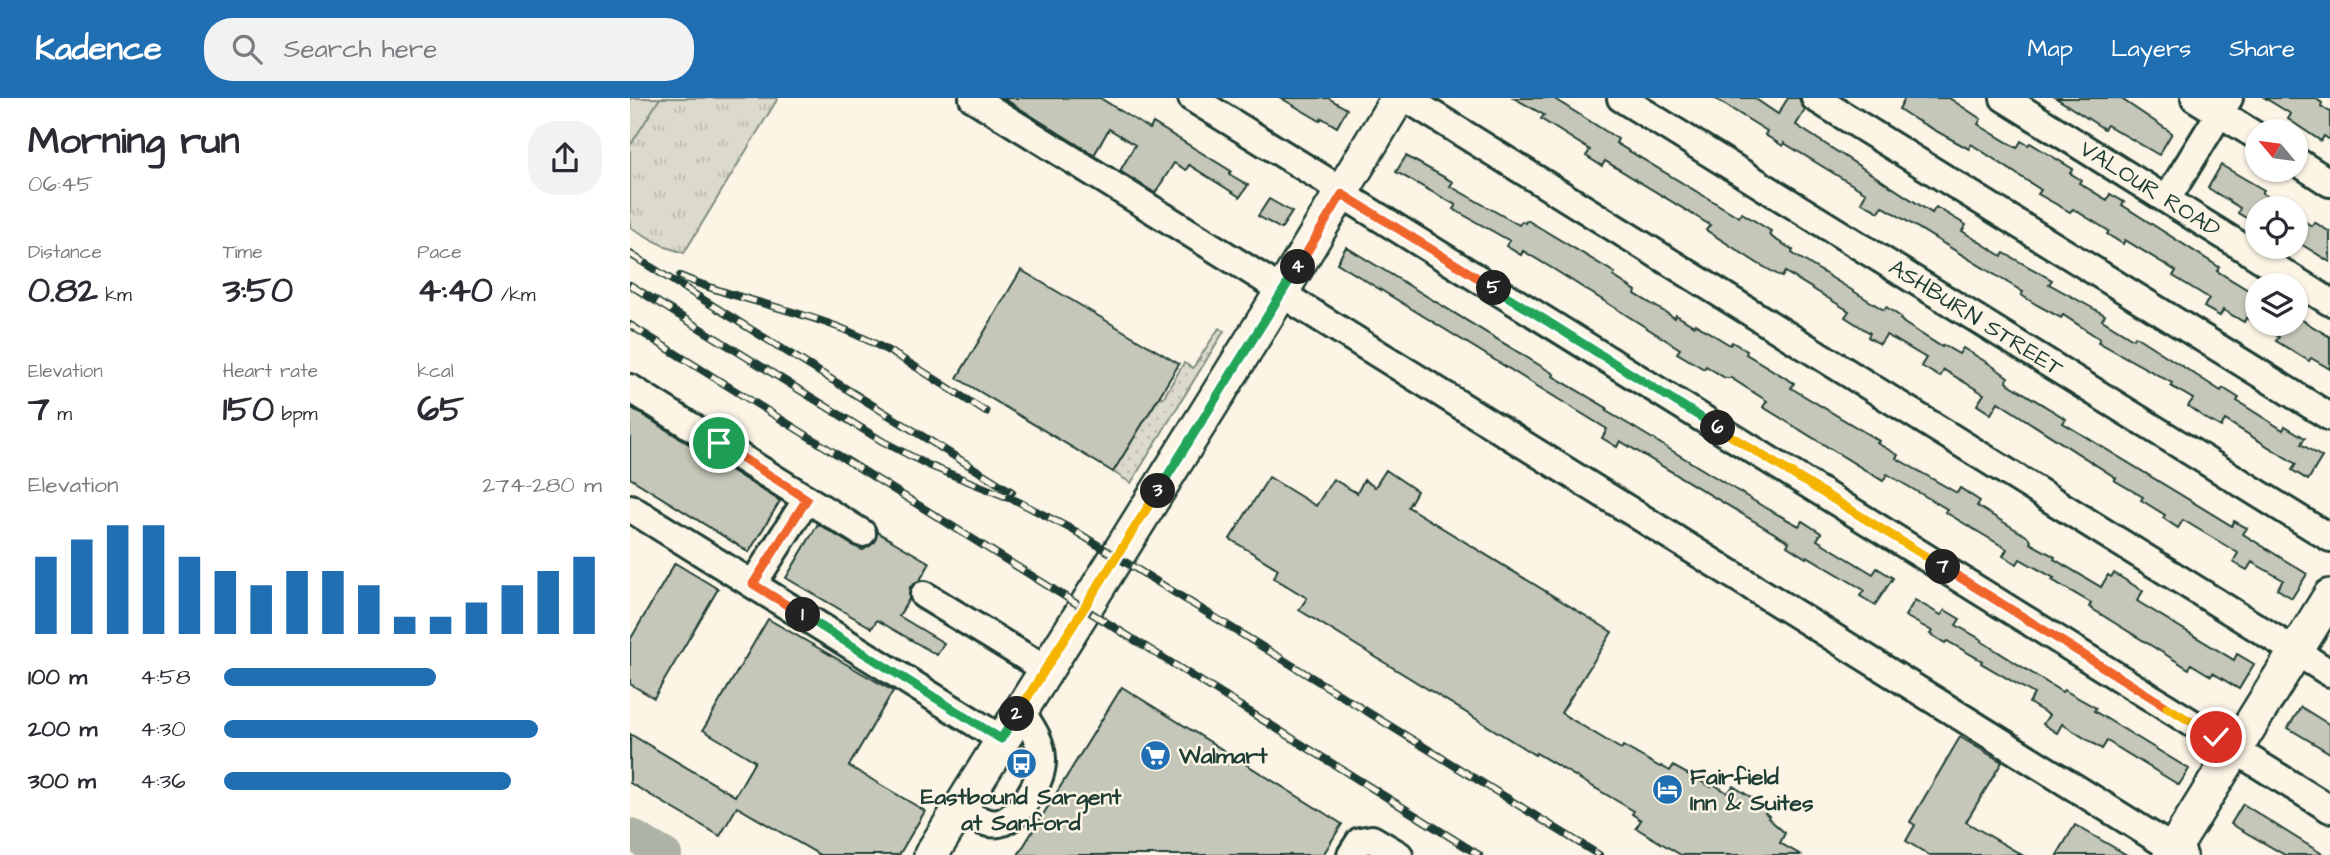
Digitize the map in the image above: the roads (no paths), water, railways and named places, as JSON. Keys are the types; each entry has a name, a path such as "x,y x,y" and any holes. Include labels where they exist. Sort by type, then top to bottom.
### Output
{"main road":[{"path":"931,855 1282,293 1398,98"},
{"path":"2175,853 2330,596"}],"street":[{"path":"973,98 2175,853"},
{"path":"1192,98 2330,809"},
{"path":"1406,98 2330,673"},
{"name":"ASHBURN STREET","path":"1621,98 2330,538"},
{"path":"1815,98 2330,417"},
{"name":"VALOUR ROAD","path":"2004,98 2330,302"},
{"path":"2195,98 2224,106 2245,125"},
{"path":"2167,199 2224,106"},
{"path":"2308,169 2330,183"},
{"path":"630,388 862,533"},
{"path":"753,584 807,499"},
{"path":"630,508 1001,739"},
{"path":"924,595 1045,669"},
{"path":"958,810 981,820 998,823 1016,814 1038,780 1042,758 1035,733 1020,710"},
{"path":"1351,855 1360,841 1372,839 1399,855"}],"waterway":[{"path":"630,834 666,855"}],"railway":[{"path":"630,254 1012,492"},
{"path":"680,276 720,291 823,321 862,337 916,367 986,412"},
{"path":"630,285 882,441 928,465 1017,501 1075,531 1599,855"},
{"path":"630,325 1479,855"}],"place":[{"name":"Walmart","path":"1156,756"},
{"name":"Eastbound Sargent at Sanford","path":"1021,763"},
{"name":"Fairfield Inn & Suites","path":"1667,790"}]}
